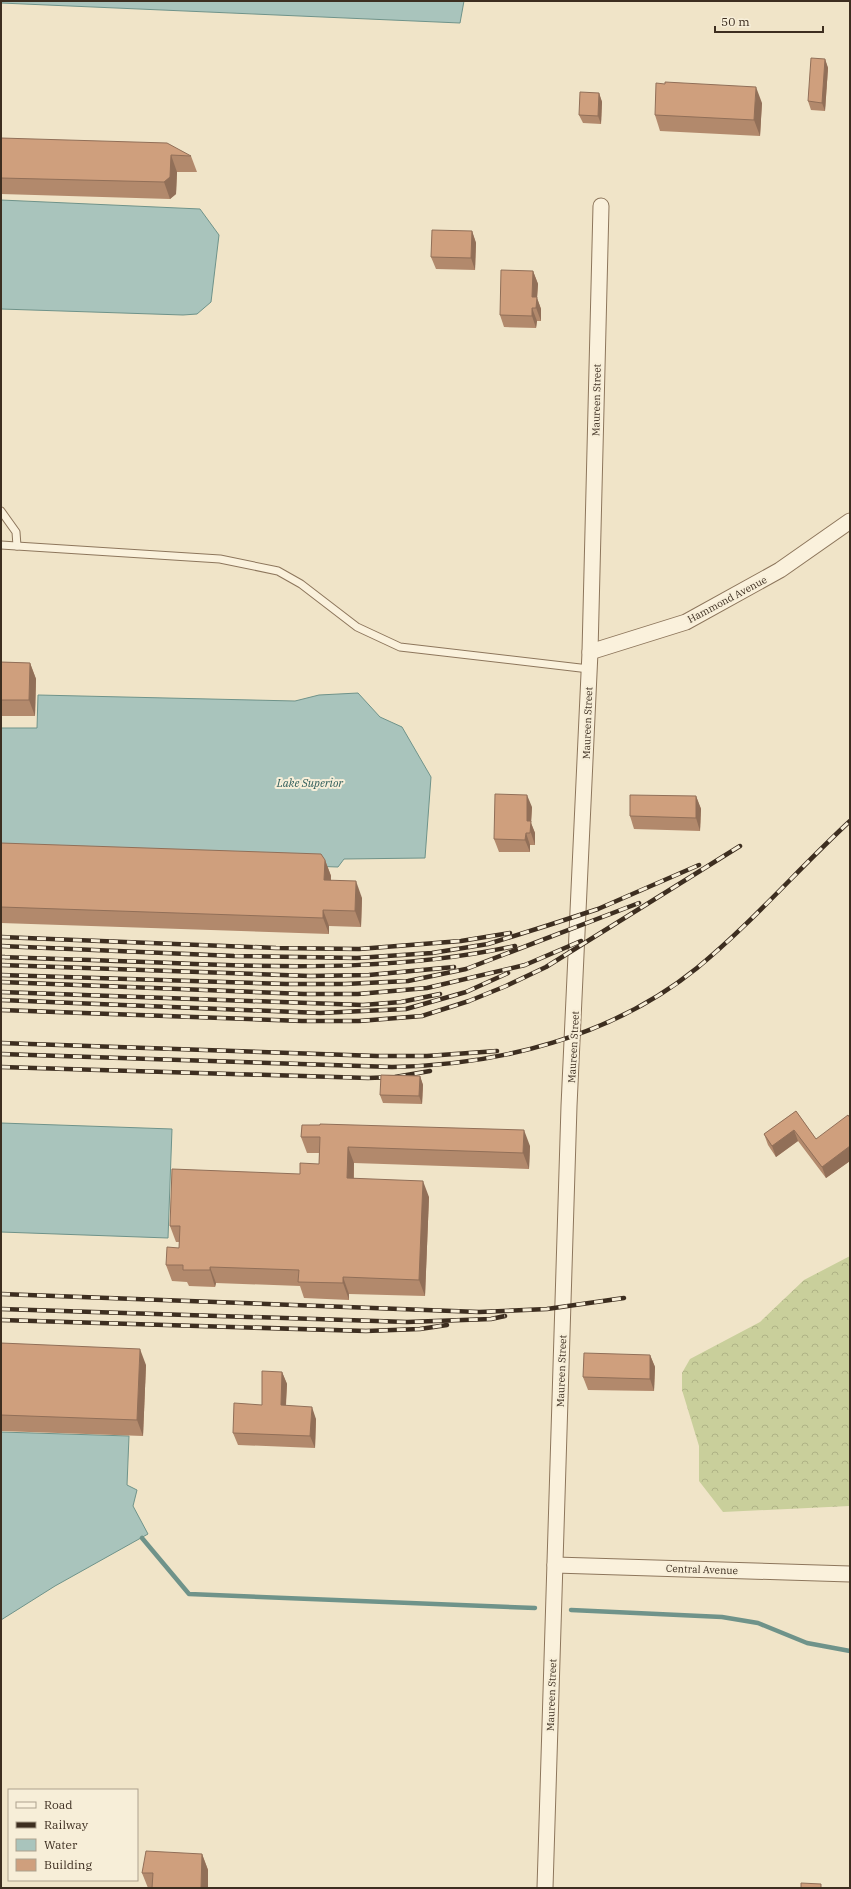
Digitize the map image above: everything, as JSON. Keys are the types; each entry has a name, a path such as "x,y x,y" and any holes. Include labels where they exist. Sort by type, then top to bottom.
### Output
{"street":[{"name":"Maureen Street","path":"545,1888 569,1106 590,652 601,206"},
{"name":"Hammond Avenue","path":"590,652 686,622 780,570 850,521"},
{"name":"Central Avenue","path":"555,1565 850,1574"}],"lane":[{"path":"1,511 16,532 17,546"},
{"path":"1,545 220,559 248,563 278,571 301,584 357,627 400,647 589,669"}],"green space":[{"path":"850,1256 849,1506 723,1512 699,1481 699,1446 682,1390 682,1373 690,1359 760,1322 804,1280"}],"water":[{"path":"1,1 464,1 460,23 1,3"},
{"path":"1,200 200,209 219,235 211,302 197,314 183,315 1,309"},
{"name":"Lake Superior","path":"358,693 380,717 402,727 431,777 425,858 344,859 338,867 1,856 1,728 37,728 38,695 295,701 319,695"},
{"path":"1,1123 172,1129 168,1238 1,1232"},
{"path":"1,1432 129,1436 127,1485 137,1490 133,1506 148,1534 55,1586 1,1620"}],"building":[{"path":"811,58 825,59 822,103 808,101"},
{"path":"665,82 756,87 754,120 655,115 656,83 665,84"},
{"path":"580,92 599,93 598,116 579,115"},
{"path":"1,138 167,143 191,156 171,155 170,177 164,182 1,178"},
{"path":"432,230 472,231 471,258 431,257"},
{"path":"501,270 533,271 532,297 537,297 536,308 532,308 532,316 500,315"},
{"path":"1,662 30,663 29,700 1,700"},
{"path":"495,794 527,795 527,821 531,821 530,833 526,833 525,840 494,839"},
{"path":"630,795 696,796 696,818 630,816"},
{"path":"1,843 321,854 325,860 324,880 356,881 355,911 323,910 323,918 1,907"},
{"path":"381,1075 420,1076 419,1096 380,1095"},
{"path":"796,1111 816,1139 848,1115 850,1118 850,1146 822,1167 794,1130 772,1146 764,1134"},
{"path":"320,1124 524,1130 523,1153 348,1147 347,1178 423,1181 419,1280 343,1277 343,1283 298,1282 299,1270 210,1267 210,1270 183,1270 183,1265 166,1265 167,1247 179,1248 180,1226 170,1226 172,1169 300,1174 300,1163 319,1164 320,1137 301,1137 302,1125"},
{"path":"1,1343 140,1349 137,1420 1,1415"},
{"path":"584,1353 650,1355 650,1379 583,1377"},
{"path":"262,1371 282,1372 281,1405 312,1407 310,1436 233,1433 234,1403 262,1405"},
{"path":"146,1851 202,1854 201,1888 152,1888 153,1873 142,1873"},
{"path":"801,1883 821,1884 821,1888 801,1888"}],"waterway":[{"path":"142,1538 189,1594 535,1608"},
{"path":"571,1610 722,1617 758,1623 807,1643 850,1651"}],"railway":[{"path":"1,1054 392,1067 432,1065 473,1060 513,1053 553,1043 591,1029 629,1012 664,992 697,968 737,933 850,821"},
{"path":"1,1010 302,1021 359,1021 422,1016 469,1001 506,986 546,967 740,846"},
{"path":"1,946 234,956 357,958 432,953 488,944 598,909 699,865"},
{"path":"1,975 286,984 345,984 408,981 466,969 639,903"},
{"path":"1,937 276,948 359,949 461,941 510,933"},
{"path":"1,982 304,994 358,994 427,988 525,965 581,941"},
{"path":"1,957 234,965 315,966 395,963 475,954 515,946"},
{"path":"1,965 310,976 369,975 454,967"},
{"path":"1,1000 320,1013 406,1009 466,992 508,973"},
{"path":"1,992 363,1005 401,1002 440,994"},
{"path":"1,1043 377,1056 427,1056 497,1051"},
{"path":"1,1067 368,1078 395,1077 430,1071"},
{"path":"1,1294 479,1312 547,1309 624,1298"},
{"path":"1,1309 407,1322 491,1319 505,1316"},
{"path":"1,1320 366,1331 420,1329 447,1325"}]}
